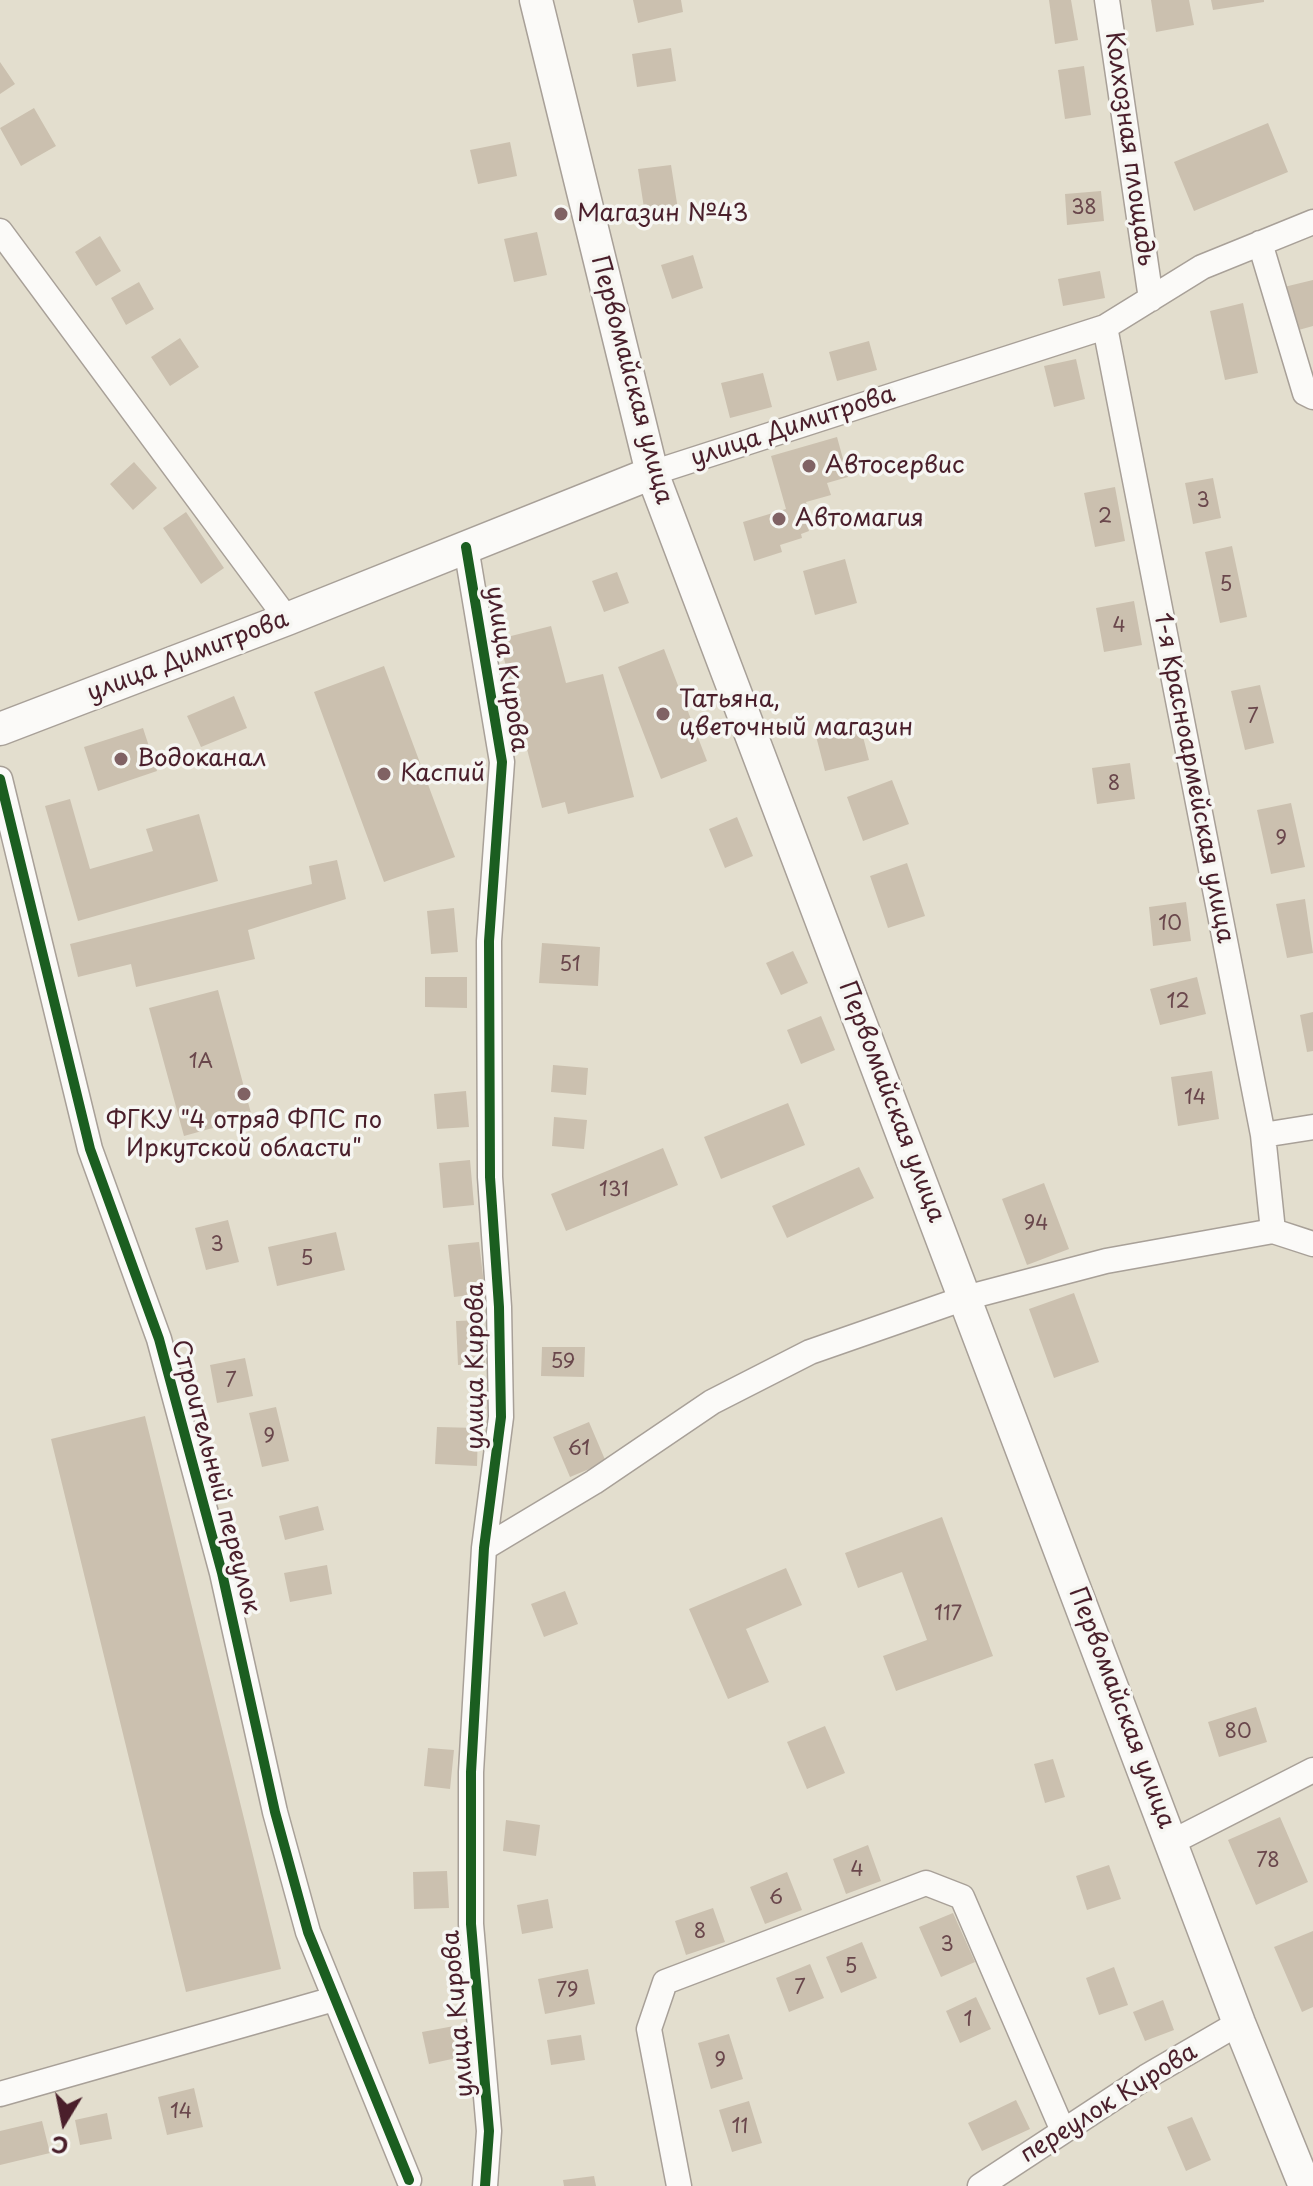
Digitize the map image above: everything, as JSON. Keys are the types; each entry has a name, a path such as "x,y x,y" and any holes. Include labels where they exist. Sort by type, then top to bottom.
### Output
{"main road":[{"name":"Первомайская улица","path":"536,0 652,473 1239,2023 1305,2186"},
{"name":"улица Димитрова","path":"0,729 287,619 652,473"}],"street":[{"name":"Колхозная площадь","path":"1107,0 1151,299"},
{"name":"улица Димитрова","path":"652,473 1105,327 1202,267 1313,222"},
{"path":"0,231 287,619"},
{"path":"1260,243 1305,393 1313,397"},
{"name":"1-я Красноармейская улица","path":"1105,327 1263,1135 1273,1231"},
{"name":"улица Кирова","path":"466,547 502,762 489,941 490,1177 499,1307 501,1417 484,1548 471,1802 471,1924 489,2131 485,2186"},
{"name":"Строительный переулок","path":"0,779 90,1149 159,1339 222,1573 275,1812 308,1932 413,2184"},
{"path":"1263,1135 1313,1127"},
{"path":"484,1548 594,1482 712,1402 810,1352 965,1298 1106,1261 1273,1231 1313,1244"},
{"path":"1172,1842 1313,1770"},
{"path":"679,2186 649,2029 665,1982 926,1883 962,1897 1063,2131"},
{"path":"0,2094 334,1999"},
{"name":"переулок Кирова","path":"980,2186 1146,2077 1239,2023"}],"building":[{"path":"633,0 681,0 683,12 638,23"},
{"path":"1049,0 1071,0 1078,40 1055,44"},
{"path":"1151,0 1189,0 1194,25 1156,32"},
{"path":"1211,0 1264,0 1264,2 1213,10"},
{"path":"671,48 676,81 637,87 632,54"},
{"path":"0,62 15,84 0,94"},
{"path":"1084,66 1091,115 1065,119 1058,70"},
{"path":"34,108 56,146 21,166 0,128"},
{"path":"1268,123 1288,172 1194,211 1174,162"},
{"path":"510,142 517,176 478,184 470,150"},
{"path":"671,165 679,216 646,221 638,169"},
{"path":"1101,191 1104,221 1067,225 1065,194"},
{"path":"537,232 547,275 514,282 504,239"},
{"path":"100,236 121,271 96,286 75,252"},
{"path":"693,255 703,288 672,299 661,265"},
{"path":"1100,271 1105,298 1063,306 1058,279"},
{"path":"1313,280 1313,326 1295,331 1284,287"},
{"path":"139,282 154,309 126,325 111,298"},
{"path":"1243,303 1258,373 1225,380 1210,311"},
{"path":"180,338 199,367 170,386 151,357"},
{"path":"869,341 877,370 837,381 829,352"},
{"path":"1076,359 1085,399 1054,407 1044,366"},
{"path":"763,373 772,407 730,418 721,383"},
{"path":"837,437 848,477 827,483 831,495 806,502 809,514 804,516 809,531 801,534 802,538 780,545 782,552 754,561 743,522 786,509 771,456"},
{"path":"134,462 157,488 133,510 110,484"},
{"path":"1213,478 1221,518 1193,524 1185,483"},
{"path":"1115,487 1125,541 1095,547 1084,493"},
{"path":"186,512 224,568 201,584 163,528"},
{"path":"1232,546 1247,617 1220,623 1205,552"},
{"path":"845,559 857,603 815,615 803,571"},
{"path":"617,572 629,603 604,612 592,581"},
{"path":"1134,601 1142,645 1104,652 1096,608"},
{"path":"551,626 566,683 603,674 634,797 568,814 565,802 542,808 499,639"},
{"name":"Татьяна, цветочный магазин","path":"664,649 707,761 661,779 618,667"},
{"name":"Каспий","path":"384,666 455,857 384,882 314,692"},
{"path":"1260,685 1274,743 1245,750 1231,691"},
{"path":"234,696 247,728 201,747 187,716"},
{"path":"860,725 869,760 825,771 816,736"},
{"name":"Водоканал","path":"143,728 157,771 98,791 84,747"},
{"path":"1130,763 1135,799 1097,804 1092,768"},
{"path":"892,780 909,824 863,841 847,797"},
{"path":"70,799 90,869 153,851 146,829 199,814 218,881 78,921 45,806"},
{"path":"1291,803 1305,867 1271,874 1257,810"},
{"path":"737,817 753,856 725,868 709,829"},
{"path":"337,860 346,899 248,930 255,959 136,987 131,964 78,977 70,944 312,884 309,866"},
{"path":"907,863 925,916 888,928 870,876"},
{"path":"1305,899 1313,953 1287,958 1276,904"},
{"path":"1186,902 1191,941 1153,946 1149,907"},
{"path":"454,908 458,952 431,954 427,911"},
{"path":"542,943 600,947 598,986 539,983"},
{"path":"793,951 808,983 781,995 766,963"},
{"path":"425,977 467,977 467,1008 425,1007"},
{"path":"1197,977 1206,1014 1160,1025 1150,989"},
{"path":"218,990 252,1117 184,1136 149,1008"},
{"path":"1313,1012 1313,1051 1307,1052 1300,1015"},
{"path":"821,1016 835,1050 801,1064 787,1030"},
{"path":"553,1065 588,1068 586,1095 551,1092"},
{"path":"1212,1071 1219,1119 1178,1126 1171,1077"},
{"path":"466,1091 469,1127 437,1129 434,1094"},
{"path":"788,1103 805,1145 721,1179 704,1137"},
{"path":"554,1117 587,1120 584,1149 552,1146"},
{"path":"663,1148 678,1185 566,1231 551,1194"},
{"path":"470,1160 474,1205 443,1208 439,1163"},
{"path":"859,1167 874,1198 787,1238 772,1206"},
{"path":"1044,1183 1069,1249 1027,1265 1002,1199"},
{"path":"228,1220 239,1262 206,1270 195,1228"},
{"path":"336,1232 345,1270 277,1286 268,1247"},
{"path":"479,1242 485,1293 454,1297 448,1245"},
{"path":"1074,1293 1099,1362 1054,1378 1029,1309"},
{"path":"483,1320 485,1363 458,1365 456,1321"},
{"path":"542,1347 585,1347 584,1377 541,1376"},
{"path":"245,1358 253,1396 217,1403 210,1365"},
{"path":"276,1407 289,1461 262,1467 249,1413"},
{"path":"145,1416 281,1969 186,1992 51,1439"},
{"path":"589,1422 606,1462 570,1477 553,1437"},
{"path":"437,1427 478,1428 477,1466 435,1464"},
{"path":"318,1506 324,1530 285,1540 279,1516"},
{"path":"942,1517 993,1656 896,1691 883,1656 927,1640 902,1572 858,1588 845,1553"},
{"path":"327,1565 332,1594 290,1602 284,1573"},
{"path":"786,1568 802,1605 746,1629 769,1682 728,1699 689,1609"},
{"path":"565,1591 578,1624 544,1637 531,1604"},
{"path":"1256,1707 1267,1742 1219,1757 1208,1722"},
{"path":"825,1726 845,1773 807,1789 787,1742"},
{"path":"428,1748 454,1750 450,1789 424,1786"},
{"path":"1053,1759 1065,1797 1045,1803 1034,1764"},
{"path":"1280,1817 1308,1882 1256,1905 1228,1840"},
{"path":"506,1820 540,1825 536,1856 503,1851"},
{"path":"868,1845 881,1881 846,1894 833,1859"},
{"path":"1109,1865 1121,1899 1087,1910 1076,1876"},
{"path":"447,1871 449,1908 414,1909 413,1872"},
{"path":"787,1872 802,1910 765,1924 750,1887"},
{"path":"548,1899 553,1928 522,1934 517,1905"},
{"path":"713,1908 725,1942 686,1955 675,1921"},
{"path":"953,1913 975,1962 941,1977 919,1927"},
{"path":"1313,1931 1313,2007 1302,2012 1274,1947"},
{"path":"862,1942 877,1978 841,1993 826,1957"},
{"path":"810,1964 824,1998 789,2012 776,1978"},
{"path":"1114,1967 1128,2005 1099,2015 1086,1978"},
{"path":"588,1969 595,2004 545,2014 538,1979"},
{"path":"976,1997 991,2029 960,2043 946,2011"},
{"path":"1163,2000 1174,2030 1145,2041 1133,2012"},
{"path":"454,2026 461,2057 429,2064 422,2032"},
{"path":"729,2034 743,2079 711,2089 698,2043"},
{"path":"581,2035 585,2060 551,2065 547,2040"},
{"path":"194,2088 203,2127 167,2135 158,2097"},
{"path":"1016,2100 1030,2129 982,2151 968,2123"},
{"path":"749,2101 762,2143 732,2152 719,2110"},
{"path":"107,2113 112,2139 80,2145 75,2120"},
{"path":"1192,2117 1211,2160 1186,2171 1167,2127"},
{"path":"42,2121 50,2153 0,2165 0,2131"},
{"path":"594,2176 596,2186 564,2186 563,2180"}],"cycle path":[{"path":"466,547 502,762 489,941 490,1177 499,1307 501,1417 484,1548 471,1772 471,1924 489,2131 485,2186"},
{"path":"0,779 90,1149 159,1339 222,1573 275,1812 308,1932 409,2180"}],"place":[{"name":"Магазин №43","path":"561,214"},
{"name":"Автосервис","path":"809,466"},
{"name":"Автомагия","path":"779,519"},
{"name":"Татьяна, цветочный магазин","path":"663,714"},
{"name":"Водоканал","path":"121,759"},
{"name":"Каспий","path":"384,774"},
{"name":"ФГКУ \"4 отряд ФПС по Иркутской области\"","path":"244,1094"}]}
